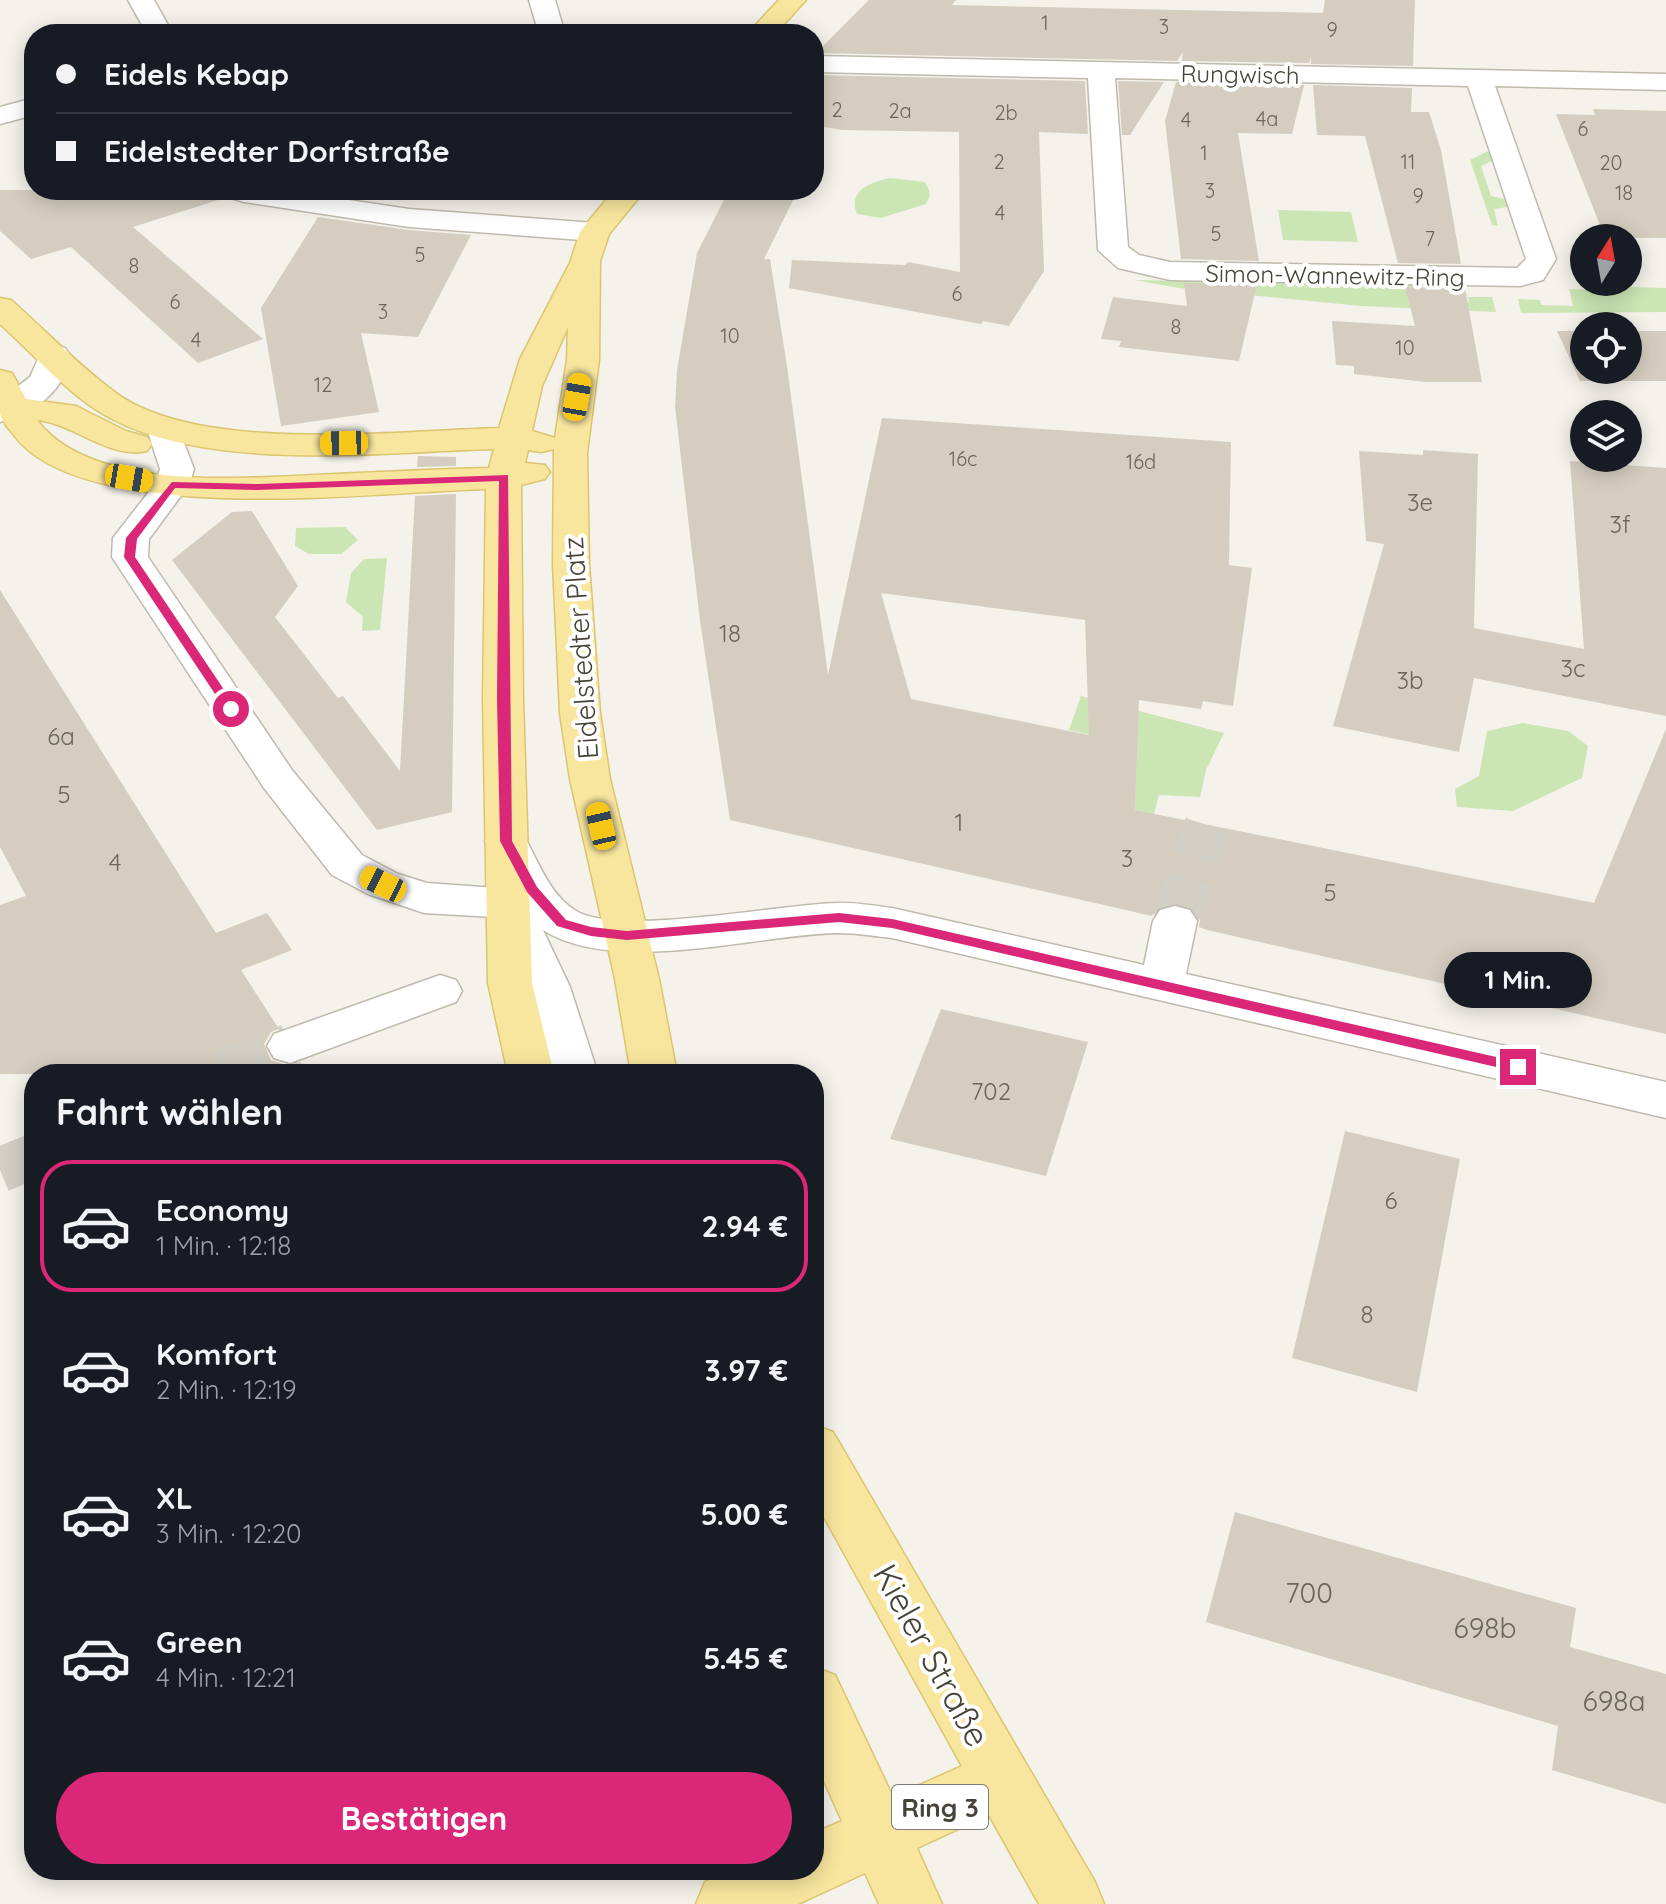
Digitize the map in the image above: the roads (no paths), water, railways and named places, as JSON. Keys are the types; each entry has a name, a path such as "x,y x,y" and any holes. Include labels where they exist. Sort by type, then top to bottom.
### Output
{"main road":[{"path":"770,24 793,0"},
{"name":"Eidelstedter Platz","path":"587,200 590,246 583,360 570,453 571,564 580,713 590,779 627,936"},
{"path":"529,1064 510,983 503,699 504,478 536,359 590,246 623,200"},
{"path":"0,307 105,401 138,419 170,456 258,487 504,478 538,471 570,453"},
{"path":"4,400 29,432 50,451 111,474 170,456 273,453 344,443 513,438 544,443 570,453"},
{"path":"627,936 652,1064"},
{"name":"Kieler Straße","path":"824,1466 1073,1904"},
{"path":"824,1716 911,1904"},
{"name":"Ring 3","path":"824,1860 1002,1778"},
{"path":"727,1904 781,1880"}],"street":[{"path":"141,0 154,24"},
{"path":"542,0 549,24"},
{"name":"Rungwisch","path":"824,64 1666,82"},
{"name":"Simon-Wannewitz-Ring","path":"1101,71 1092,122 1113,250 1129,262 1170,271 1520,277 1532,273 1541,259 1479,79"},
{"path":"0,116 24,109"},
{"path":"290,200 590,246"},
{"path":"4,400 46,378 54,364 54,355"},
{"path":"170,456 131,538 130,557 278,779 347,865 383,884 438,901 508,903 548,987 572,1064"},
{"path":"506,841 532,889 562,923 591,931 627,936 839,918 892,923 1666,1100"},
{"path":"1162,985 1175,921"},
{"path":"290,1046 440,991"}],"tunnel":[{"path":"1175,921 1207,825"},
{"path":"248,1064 290,1046"},
{"path":"0,1170 24,1160"}]}
